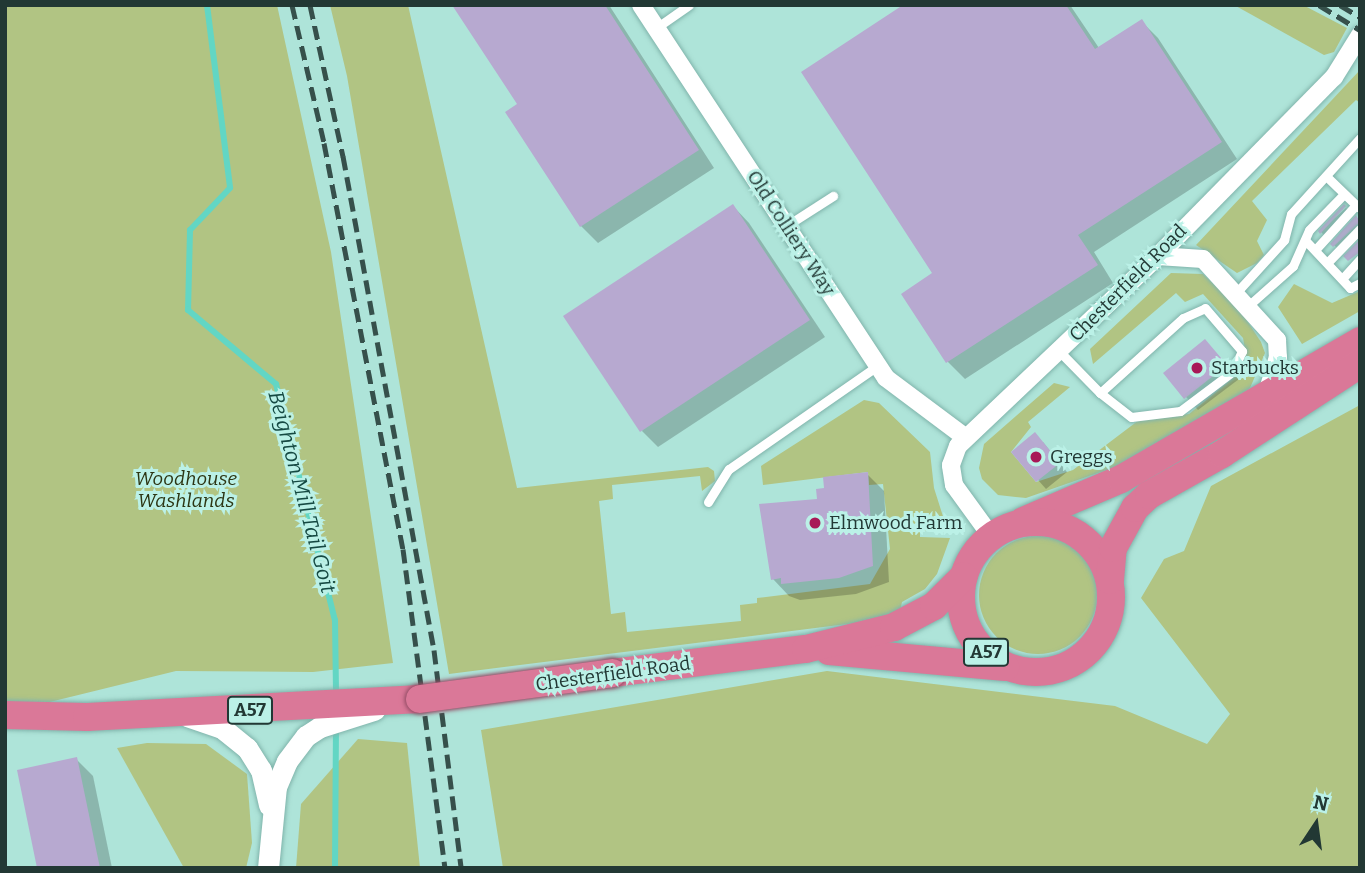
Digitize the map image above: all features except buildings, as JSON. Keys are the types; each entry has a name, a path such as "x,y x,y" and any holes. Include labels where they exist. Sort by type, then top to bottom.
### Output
{"highway":[{"path":"999,532 1121,479 1360,341"},
{"name":"A57","path":"999,532 964,576 961,596 965,622 979,646 1009,668 1049,671 1074,663 1094,646 1109,616 1113,548 1135,508 1149,495 1222,454 1360,364"},
{"path":"999,532 1045,524 1069,531 1102,557 1110,580"},
{"name":"Chesterfield Road","path":"332,714 420,699 806,649 915,619 964,576"},
{"name":"Chesterfield Road","path":"806,649 1009,668"},
{"name":"A57","path":"5,715 332,714"}],"street":[{"name":"Old Colliery Way","path":"641,5 877,366 886,378 965,437"},
{"name":"Chesterfield Road","path":"999,532 959,495 951,474 954,454 965,437 1158,256 1334,77 1360,35"},
{"path":"1158,256 1203,259 1276,340 1278,357 1267,393"},
{"path":"165,713 212,723 247,748 264,778 272,825"},
{"path":"268,868 276,787 287,761 306,736 332,714"}],"lane":[{"path":"656,28 689,5"},
{"path":"1242,300 1284,240 1291,214 1360,138"},
{"path":"1314,250 1358,207 1326,176"},
{"path":"1242,300 1293,266 1305,240 1345,194"},
{"path":"786,226 833,196"},
{"path":"1327,263 1360,229"},
{"path":"1305,240 1350,288 1360,283"},
{"path":"1342,279 1360,259"},
{"path":"1059,351 1100,393 1131,417 1180,411 1239,364 1242,351 1209,311 1198,308 1100,393"},
{"path":"708,502 729,468 877,366"}],"green space":[{"name":"Woodhouse Washlands","path":"5,5 277,5 331,252 393,663 313,672 176,671 5,713"},
{"path":"330,5 408,5 517,488 708,467 714,471 715,481 702,491 700,476 612,485 613,499 599,501 611,614 625,612 627,632 741,621 740,605 757,603 757,598 870,584 890,549 883,484 869,485 868,472 763,485 761,466 864,400 879,403 930,452 934,488 947,529 920,531 920,537 950,538 937,574 925,589 902,602 900,611 863,622 449,674 347,76"},
{"path":"1234,5 1303,5 1347,28 1334,52 1324,55"},
{"path":"1360,70 1360,103 1356,100 1252,201 1267,220 1257,241 1264,255 1257,263 1237,273 1196,245"},
{"path":"1171,273 1203,274 1240,310 1265,353 1250,388 1221,409 1118,466 1026,498 998,495 982,479 979,468 984,444 1054,383 1070,387 1028,422 1031,427 1011,452 1036,482 1073,470 1139,420 1189,414 1248,366 1243,338 1203,294 1185,302 1176,293 1093,364 1090,349"},
{"path":"1294,284 1332,303 1360,291 1360,311 1302,344 1278,307"},
{"path":"1360,405 1360,868 503,868 481,730 827,671 1115,706 1207,744 1230,714 1141,598 1164,559 1184,551 1211,486"},
{"path":"1038,536 1071,546 1087,562 1097,595 1087,628 1071,644 1038,654 1005,644 989,628 979,595 989,562 1005,546"},
{"path":"358,739 407,743 420,868 296,868 301,804"},
{"path":"147,743 206,744 247,774 252,843 246,868 184,868 117,748"}],"waterway":[{"name":"Beighton Mill Tail Goit","path":"207,5 230,188 190,230 188,310 276,384 335,620 336,695"},
{"name":"Beighton Mill Tail Goit","path":"335,868 336,727"}],"railway":[{"path":"292,5 324,143 403,549 445,868"},
{"path":"310,5 343,156 434,650 461,868"},
{"path":"1319,5 1360,30"},
{"path":"1340,5 1360,17"}],"place":[{"name":"Starbucks","path":"1197,368"},
{"name":"Greggs","path":"1036,457"},
{"name":"Elmwood Farm","path":"815,523"}]}
